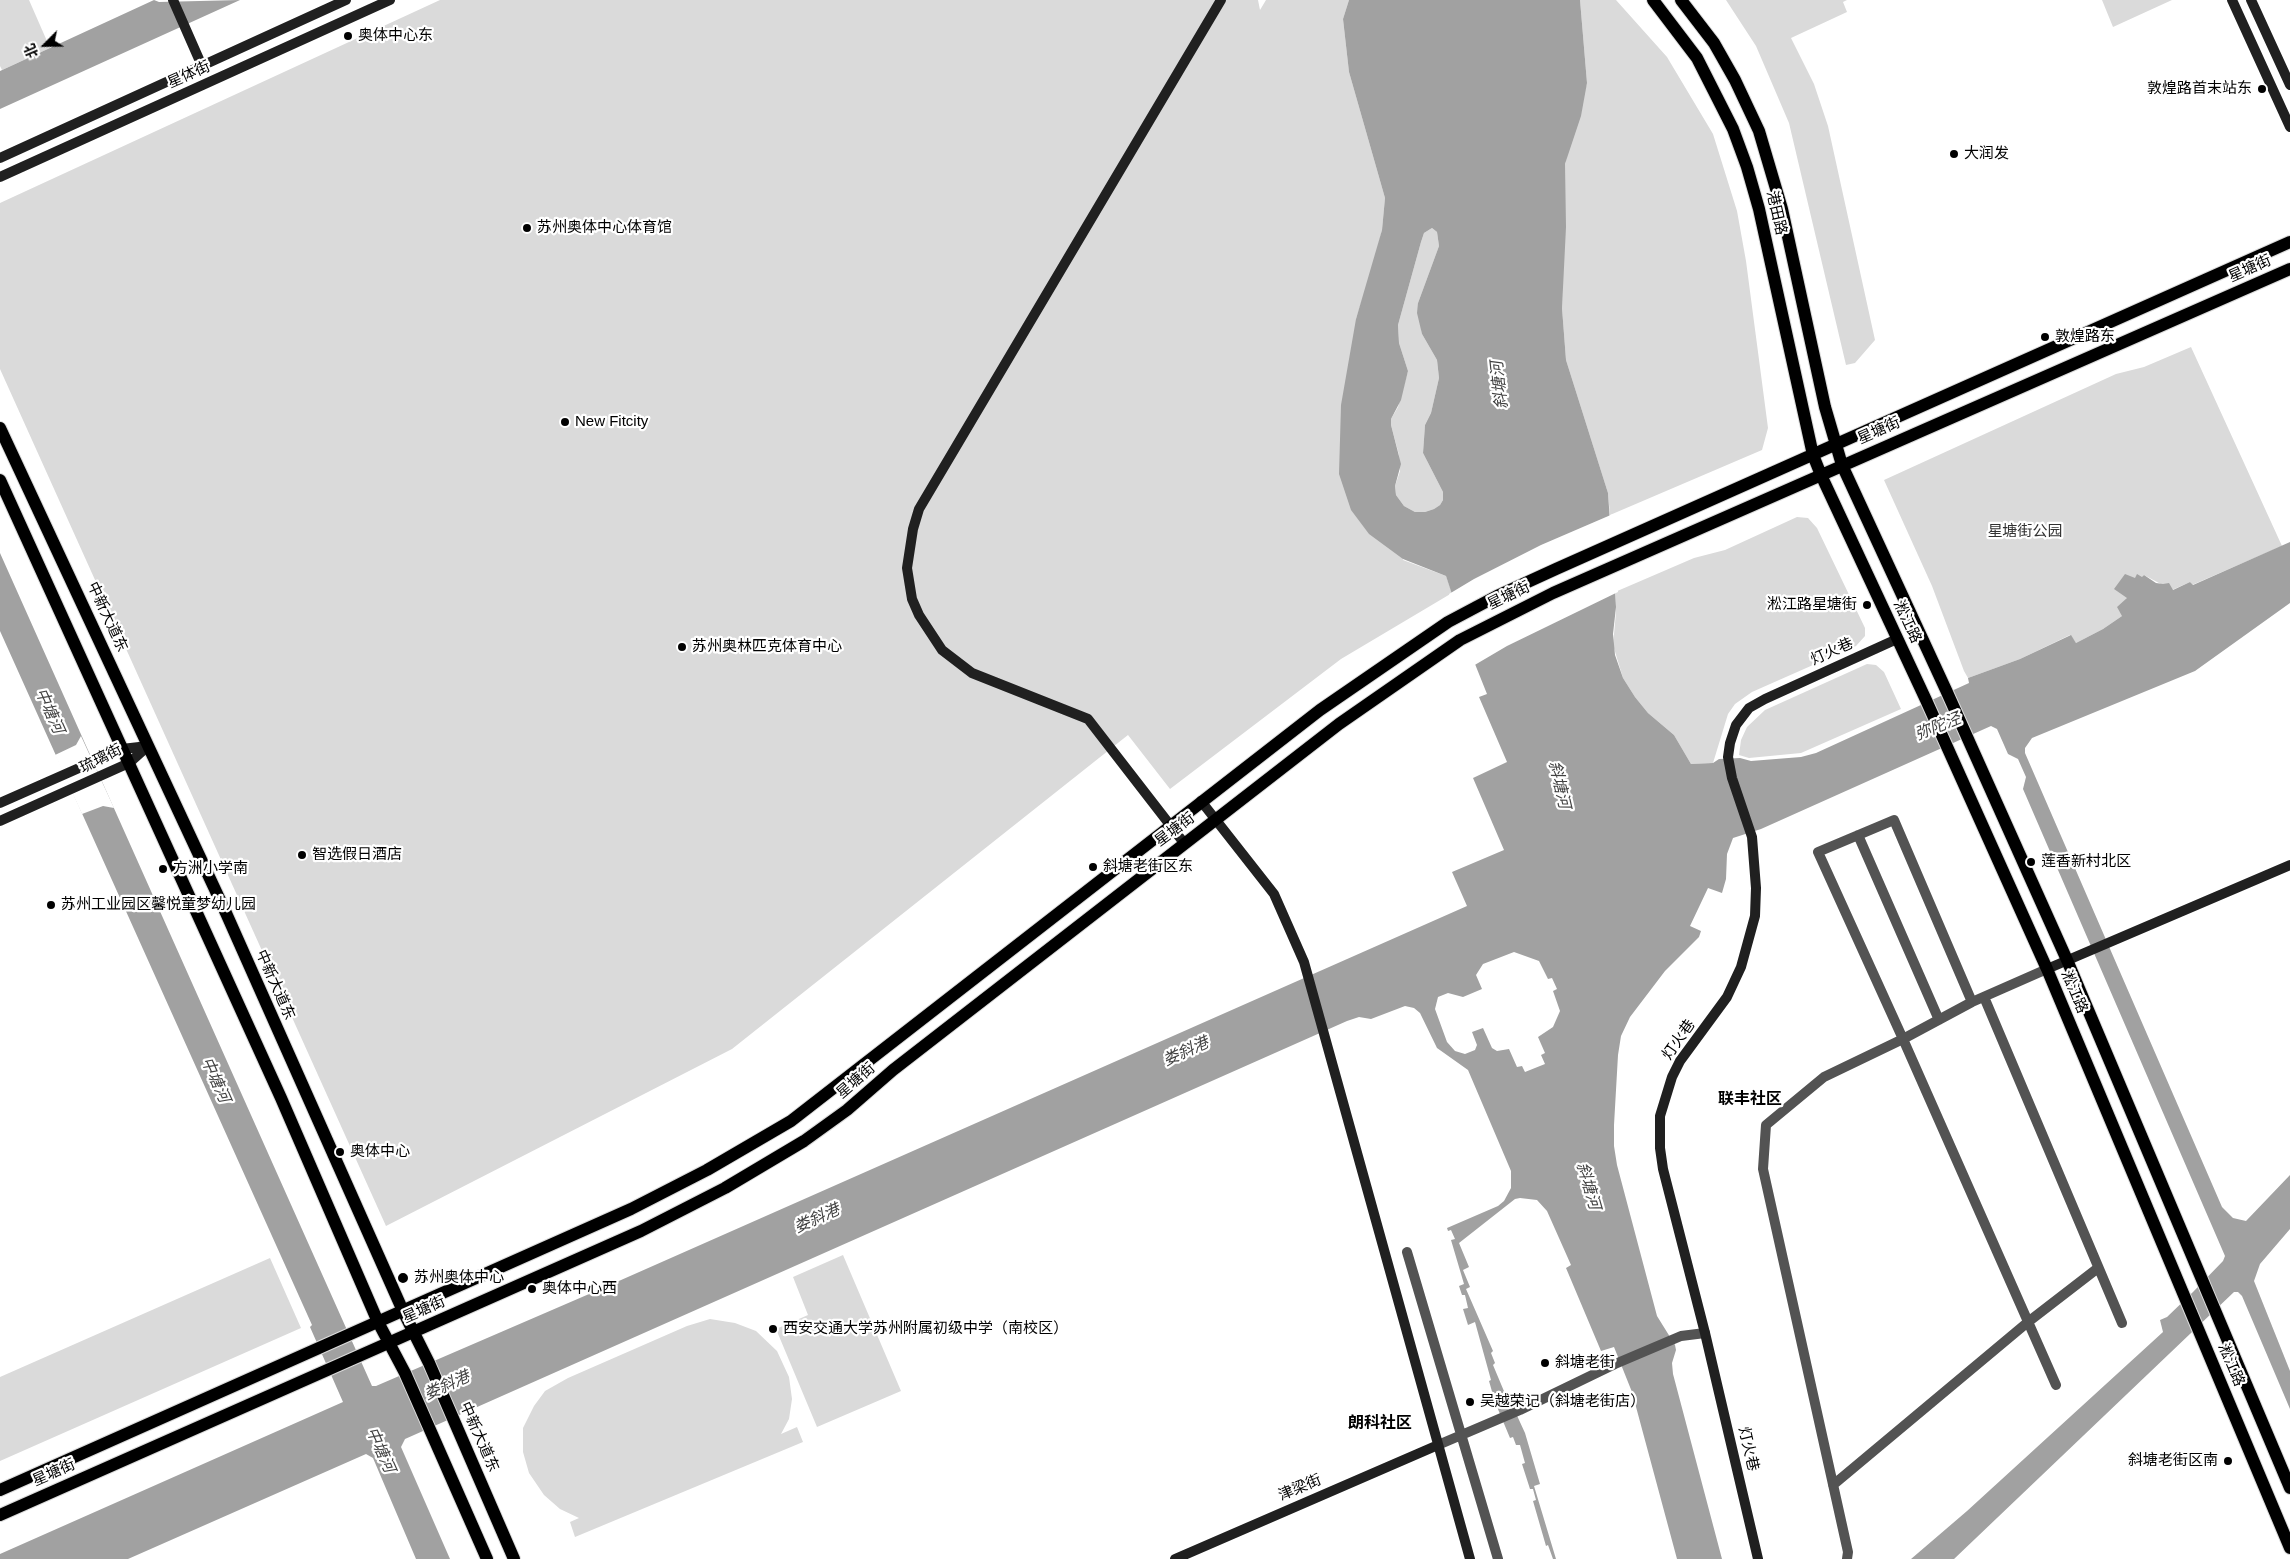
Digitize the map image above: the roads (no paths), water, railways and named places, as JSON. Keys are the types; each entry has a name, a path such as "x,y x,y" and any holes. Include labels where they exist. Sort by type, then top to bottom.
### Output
{"main road":[{"name":"港田路","path":"1653,0 1697,58 1733,129 1747,167 1759,209 1813,455"},
{"name":"港田路","path":"1681,0 1714,43 1735,80 1759,131 1782,209 1835,445"},
{"name":"星塘街","path":"0,1490 631,1209 708,1170 791,1121 1320,710 1448,622 1497,596 1634,534 2290,242"},
{"name":"星塘街","path":"0,1515 640,1231 726,1188 804,1141 847,1110 893,1070 1184,843 1340,724 1420,666 1460,640 1506,615 1820,474 2290,269"},
{"name":"中新大道东","path":"0,428 230,922 403,1311 429,1363 514,1559"},
{"name":"淞江路","path":"1835,445 1842,465 1968,738 2067,960 2290,1488"},
{"name":"淞江路","path":"1813,455 1820,474 1926,700 2047,969 2290,1548"},
{"path":"0,480 281,1098 378,1322 390,1343 430,1428 487,1559"}],"street":[{"path":"173,0 202,66"},
{"name":"星体街","path":"0,158 346,0"},
{"name":"星体街","path":"0,177 390,0"},
{"path":"1184,843 1088,718 972,673 942,650 919,616 912,599 907,568 912,529 919,509 1222,0"},
{"path":"2232,0 2290,127"},
{"path":"2251,0 2290,85"},
{"name":"灯火巷","path":"1758,1559 1664,1169 1660,1141 1660,1116 1672,1077 1680,1060 1727,997 1747,949 1755,916 1756,888 1752,837 1732,778 1728,757 1736,725 1755,704 1897,639"},
{"name":"琉璃街","path":"0,803 122,749 148,746"},
{"name":"琉璃街","path":"0,821 129,763 148,746"},
{"path":"1201,801 1274,894 1304,962 1470,1559"},
{"path":"1972,1002 1894,820 1818,852 2056,1385"},
{"path":"1858,835 1939,1020"},
{"path":"1847,1559 1848,1552 1763,1169 1766,1125 1824,1077 1903,1039 1972,1002 2290,865"},
{"path":"1984,997 2122,1323"},
{"path":"1407,1252 1498,1559"},
{"path":"1833,1485 2028,1322 2098,1268"},
{"path":"1438,1445 1520,1410 1615,1364 1681,1336 1705,1333"},
{"name":"津梁街","path":"1175,1559 1438,1445"}],"water":[{"path":"154,0 159,2 240,0 0,109 0,71"},
{"path":"1349,0 1580,0 1587,83 1581,116 1565,164 1566,227 1562,308 1566,360 1608,493 1616,607 1613,634 1615,655 1623,678 1635,697 1648,713 1674,735 1691,764 1713,763 1719,759 1740,758 1751,761 1801,757 1816,753 1969,683 1968,678 2020,659 2071,635 2076,643 2103,629 2122,616 2117,607 2127,598 2114,589 2125,574 2135,578 2137,574 2142,577 2144,575 2156,583 2169,583 2173,590 2190,582 2193,585 2290,542 2290,603 2195,671 2032,738 2025,748 2025,753 2222,1207 2233,1218 2246,1221 2290,1175 2290,1229 2260,1264 2254,1281 2290,1371 2290,1409 2242,1296 2238,1292 2234,1292 1954,1559 1911,1559 1967,1511 2163,1332 2160,1320 2167,1317 2193,1292 2223,1261 2225,1256 2023,789 2026,777 2018,759 2008,754 1997,729 1991,726 1761,829 1733,838 1727,854 1726,879 1722,893 1708,888 1690,926 1701,931 1699,937 1665,971 1630,1017 1621,1036 1618,1055 1614,1125 1614,1146 1617,1165 1657,1316 1675,1345 1676,1350 1672,1363 1673,1374 1722,1559 1677,1559 1632,1392 1614,1347 1601,1351 1566,1268 1571,1265 1547,1211 1537,1200 1520,1198 1515,1199 1459,1243 1469,1267 1463,1270 1470,1287 1466,1289 1493,1351 1491,1353 1495,1363 1493,1365 1525,1433 1540,1484 1534,1486 1556,1559 1553,1559 1548,1545 1546,1546 1533,1501 1536,1500 1533,1489 1530,1489 1522,1464 1525,1463 1520,1445 1516,1445 1513,1437 1510,1438 1495,1402 1475,1322 1468,1325 1463,1309 1468,1308 1465,1295 1462,1295 1459,1286 1464,1284 1451,1240 1455,1239 1451,1230 1448,1231 1447,1228 1498,1206 1504,1201 1511,1188 1511,1171 1468,1070 1437,1048 1420,1013 1414,1008 1405,1006 1371,1019 1359,1017 1347,1021 405,1439 401,1447 450,1559 416,1559 373,1458 366,1454 128,1559 0,1559 0,1554 343,1402 310,1327 312,1325 0,631 0,553 372,1386 376,1386 603,1288 1467,906 1452,872 1504,850 1473,778 1507,762 1479,697 1487,694 1446,576 1403,559 1369,534 1351,510 1339,474 1341,405 1356,319 1382,230 1385,198 1349,72 1343,19","holes":["1432,228 1437,232 1439,246 1418,303 1417,313 1422,334 1437,360 1439,378 1431,413 1425,425 1423,453 1443,492 1443,500 1434,509 1425,512 1415,512 1404,506 1396,495 1395,486 1401,464 1391,419 1401,400 1408,371 1399,343 1398,325 1424,233","1514,952 1539,961 1548,979 1552,978 1557,989 1553,991 1560,1011 1553,1027 1538,1037 1545,1053 1541,1055 1545,1064 1525,1072 1522,1066 1517,1067 1509,1049 1497,1051 1492,1048 1483,1028 1472,1032 1477,1045 1475,1050 1465,1054 1455,1051 1447,1042 1435,1009 1438,997 1448,993 1463,997 1482,989 1476,975 1483,964"]}],"place":[{"name":"奥体中心东","path":"348,36"},
{"name":"敦煌路首末站东","path":"2262,89"},
{"name":"大润发","path":"1954,154"},
{"name":"苏州奥体中心体育馆","path":"527,228"},
{"name":"敦煌路东","path":"2045,337"},
{"name":"New Fitcity","path":"565,422"},
{"name":"淞江路星塘街","path":"1867,605"},
{"name":"苏州奥林匹克体育中心","path":"682,647"},
{"name":"智选假日酒店","path":"302,855"},
{"name":"莲香新村北区","path":"2031,862"},
{"name":"斜塘老街区东","path":"1093,867"},
{"name":"方洲小学南","path":"163,869"},
{"name":"苏州工业园区馨悦童梦幼儿园","path":"51,905"},
{"name":"奥体中心","path":"340,1152"},
{"name":"苏州奥体中心","path":"403,1278"},
{"name":"奥体中心西","path":"532,1289"},
{"name":"西安交通大学苏州附属初级中学（南校区）","path":"773,1329"},
{"name":"斜塘老街","path":"1545,1363"},
{"name":"吴越荣记（斜塘老街店）","path":"1470,1402"},
{"name":"斜塘老街区南","path":"2228,1461"}],"district":[{"name":"联丰社区","path":"1750,1100"},
{"name":"朗科社区","path":"1380,1424"}],"water label":[{"name":"斜塘河","path":"1500,385"},
{"name":"中塘河","path":"49,711"},
{"name":"弥陀泾","path":"1938,727"},
{"name":"斜塘河","path":"1559,785"},
{"name":"娄斜港","path":"1186,1052"},
{"name":"中塘河","path":"215,1080"},
{"name":"斜塘河","path":"1588,1186"},
{"name":"娄斜港","path":"817,1219"},
{"name":"娄斜港","path":"447,1386"},
{"name":"中塘河","path":"380,1450"}],"park label":[{"name":"星塘街公园","path":"2025,532"}]}
